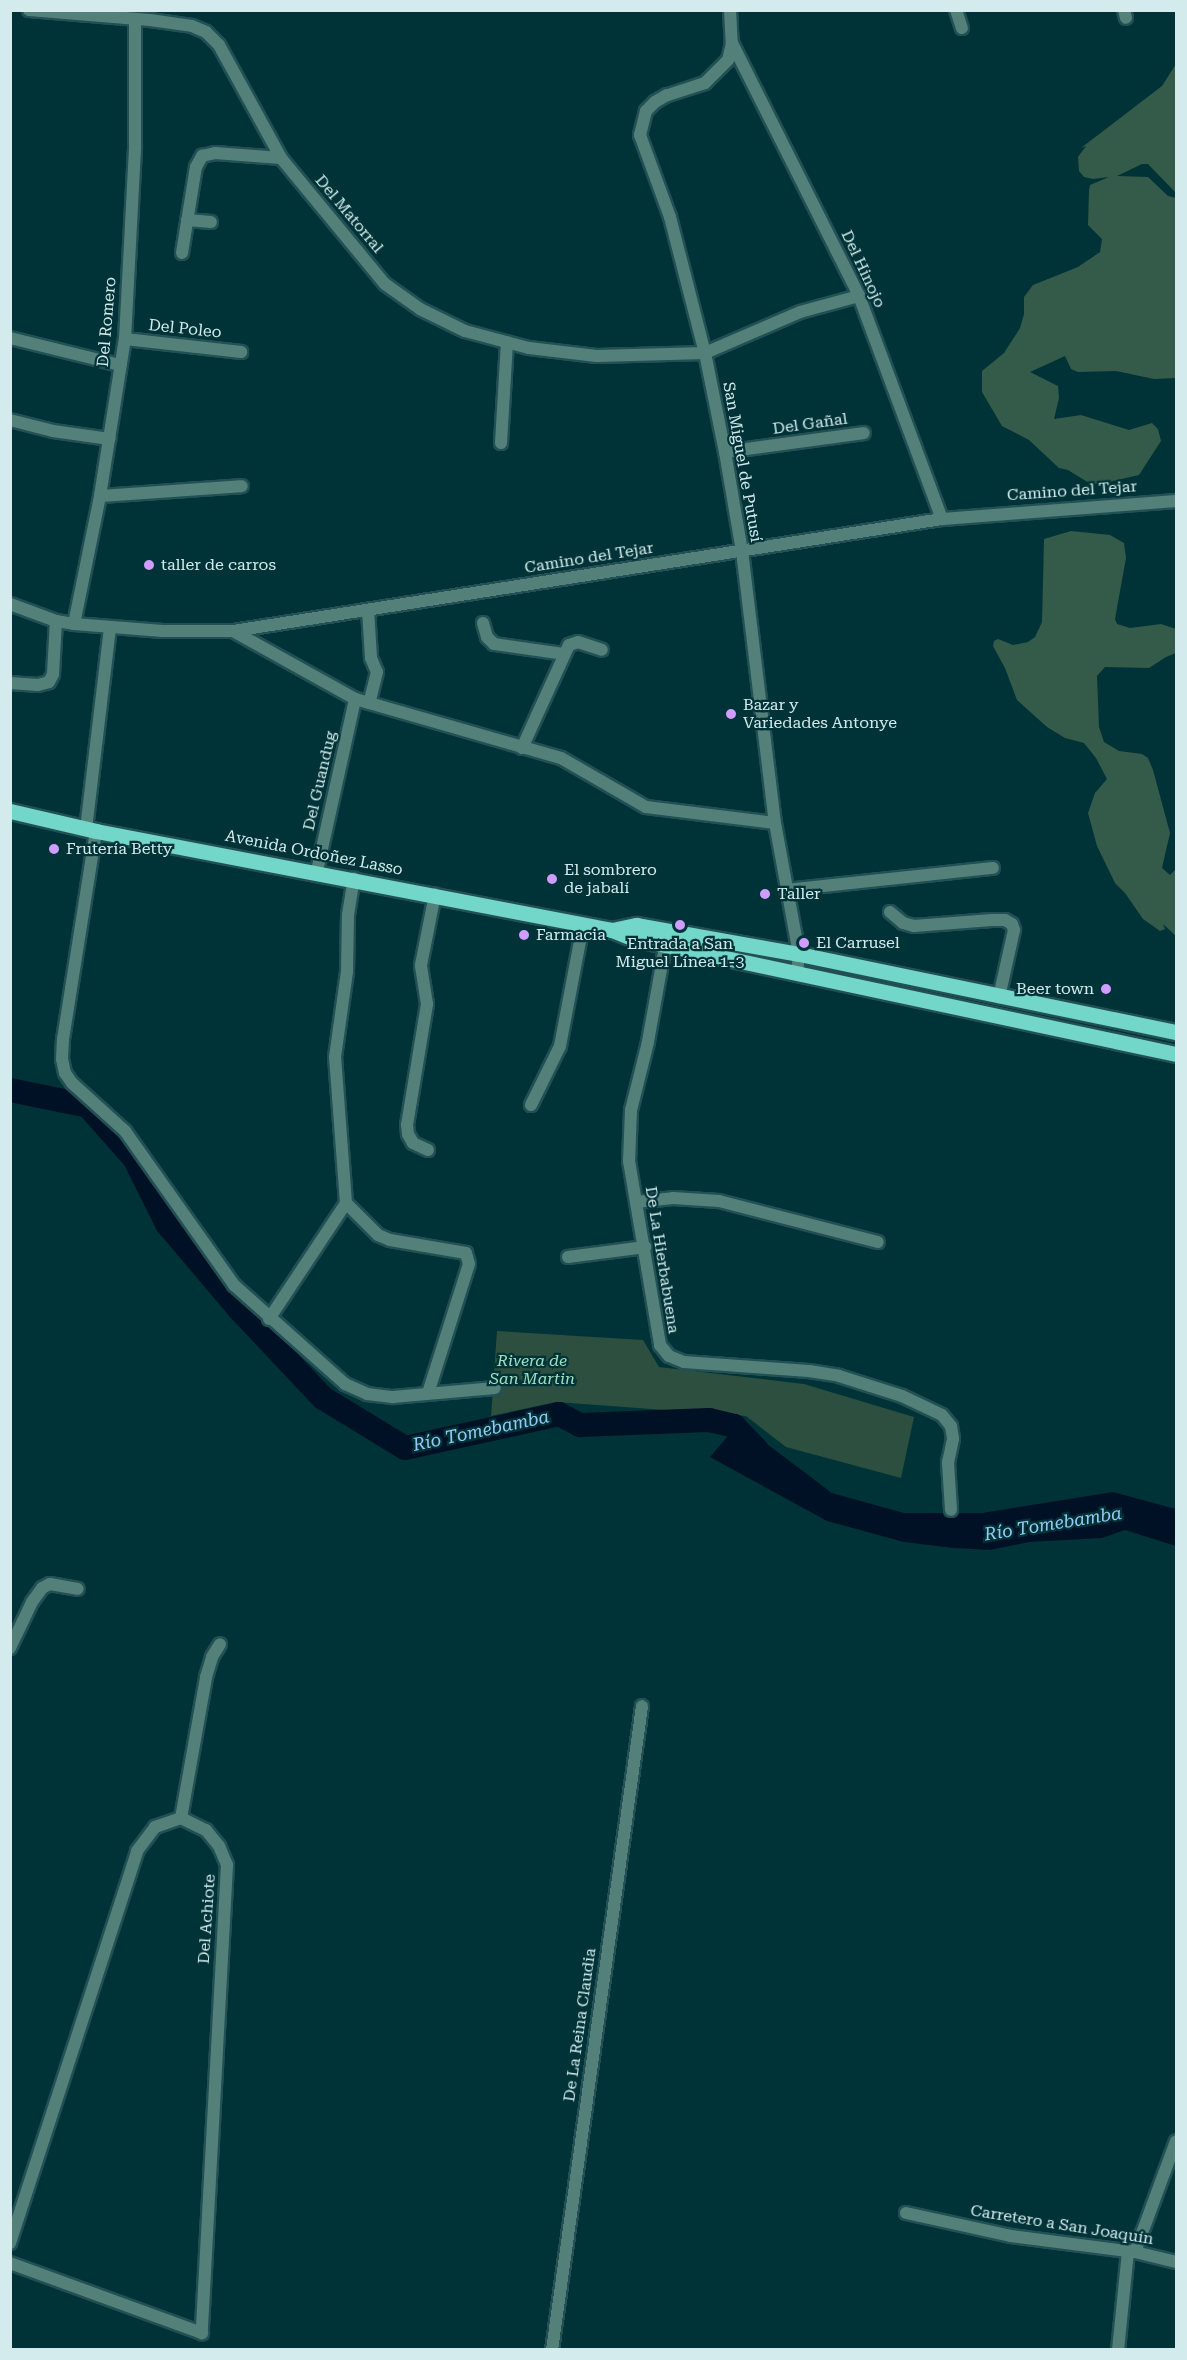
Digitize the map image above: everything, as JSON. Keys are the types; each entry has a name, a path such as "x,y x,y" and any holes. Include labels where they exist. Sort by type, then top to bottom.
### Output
{"main road":[{"name":"Avenida Ordoñez Lasso","path":"10,811 91,830 354,878 612,930 632,938 667,938 799,954 1176,1032"},
{"name":"Avenida Ordoñez Lasso","path":"667,938 797,974 1176,1054"}],"street":[{"name":"Del Matorral","path":"29,10 135,20 150,15 206,32 219,45 281,158 385,284 420,309 465,331 529,348 597,356 705,353"},
{"name":"San Miguel de Putusí","path":"730,10 732,43 728,60 705,83 668,95 656,102 646,111 641,129 644,149 670,217 705,353 725,452 742,551 775,823 799,954 797,974"},
{"path":"956,10 962,28"},
{"name":"Del Romero","path":"74,624 100,496 125,339 135,145 135,20"},
{"name":"Del Hinojo","path":"732,43 859,296 942,519"},
{"path":"182,253 195,167 202,156 215,153 281,158"},
{"path":"188,219 211,222"},
{"path":"705,353 800,312 859,296"},
{"path":"10,338 120,366"},
{"name":"Del Poleo","path":"125,339 241,352"},
{"path":"501,443 507,342"},
{"path":"10,420 53,431 109,439"},
{"name":"Del Gañal","path":"725,452 864,433"},
{"path":"100,496 242,486"},
{"name":"Camino del Tejar","path":"10,604 56,621 74,624 110,628 232,632 942,519 1176,501"},
{"path":"368,610 371,658 377,672 369,703"},
{"path":"10,683 38,685 49,682 52,674 56,621"},
{"path":"483,623 487,637 494,644 564,654"},
{"path":"110,628 91,830 63,1039 62,1059 65,1073 72,1083 125,1131 234,1285 269,1319 352,1388 385,1397 495,1388"},
{"path":"232,632 355,699 561,758 646,807 775,823"},
{"path":"522,748 564,654 573,643 602,650"},
{"name":"Del Guandug","path":"317,872 355,699"},
{"path":"786,890 993,868"},
{"path":"269,1319 346,1203 335,1057 347,972 348,915 354,878"},
{"path":"428,1150 413,1143 408,1134 408,1125 427,1004 421,965 435,894"},
{"path":"890,912 903,923 914,926 992,920 1012,924 1014,930 999,997"},
{"path":"531,1105 560,1046 583,925"},
{"name":"De La Hierbabuena","path":"667,938 648,1042 631,1110 629,1161 660,1345 669,1356 684,1362 809,1371 839,1376 902,1396 942,1415 951,1426 953,1439 948,1462 951,1510"},
{"path":"636,1202 673,1198 719,1202 878,1242"},
{"path":"346,1203 378,1235 390,1240 451,1248 466,1252 469,1257 428,1393"},
{"path":"568,1257 645,1247"},
{"path":"10,1648 32,1602 42,1588 50,1584 78,1589"},
{"path":"10,2243 137,1851 155,1827 181,1818 206,1677 212,1657 220,1644"},
{"name":"De La Reina Claudia","path":"552,2349 642,1706"},
{"name":"Del Achiote","path":"10,2263 202,2333 226,1865 219,1846 206,1830 181,1818"},
{"path":"1118,2349 1131,2251 1176,2142"},
{"name":"Carretero a San Joaquín","path":"906,2213 1011,2236 1131,2251 1176,2262"}],"green space":[{"path":"1176,64 1176,193 1148,164 1142,164 1117,176 1148,177 1168,196 1176,198 1176,378 1154,379 1116,371 1078,372 1071,369 1065,356 1030,372 1058,386 1059,398 1054,419 1081,415 1129,430 1152,423 1158,429 1161,441 1139,475 1100,484 1089,483 1068,470 1059,468 1029,440 1002,426 982,392 982,371 1004,353 1020,328 1024,314 1024,297 1033,285 1078,267 1100,252 1102,239 1088,225 1089,191 1090,185 1109,177 1093,179 1084,177 1079,171 1078,157 1086,146 1081,148 1162,86"},
{"path":"1071,531 1110,535 1124,543 1126,558 1115,619 1117,624 1130,628 1161,624 1176,629 1176,653 1149,668 1105,667 1097,676 1099,727 1104,742 1119,751 1142,754 1148,758 1153,770 1170,833 1162,868 1170,875 1176,869 1176,936 1163,924 1165,929 1160,931 1143,919 1115,883 1097,846 1088,813 1095,793 1107,779 1096,758 1084,743 1065,738 1047,727 1017,700 1005,668 993,646 994,641 998,639 1013,645 1028,642 1035,637 1042,622 1044,539"},
{"name":"Rivera de San Martin","path":"497,1331 643,1340 659,1367 804,1384 914,1417 901,1478 786,1447 746,1416 556,1402 491,1416"}],"water":[{"path":"739,1423 832,1493 904,1513 982,1513 1113,1492 1176,1509 1176,1546 1125,1530 1102,1538 1029,1542 990,1550 954,1548 904,1542 827,1521 710,1457"}],"waterway":[{"name":"Río Tomebamba","path":"10,1090 88,1106 134,1158 167,1224 239,1309 323,1398 405,1448 559,1414 580,1425 709,1420 734,1426 757,1450"}],"place":[{"name":"taller de carros","path":"149,565"},
{"name":"Bazar y Variedades Antonye","path":"731,714"},
{"name":"Frutería Betty","path":"54,849"},
{"name":"El sombrero de jabalí","path":"552,879"},
{"name":"Taller","path":"765,894"},
{"name":"Entrada a San Miguel Línea 1-3","path":"680,925"},
{"name":"Farmacia","path":"524,935"},
{"name":"El Carrusel","path":"804,943"},
{"name":"Beer town","path":"1106,989"}]}
